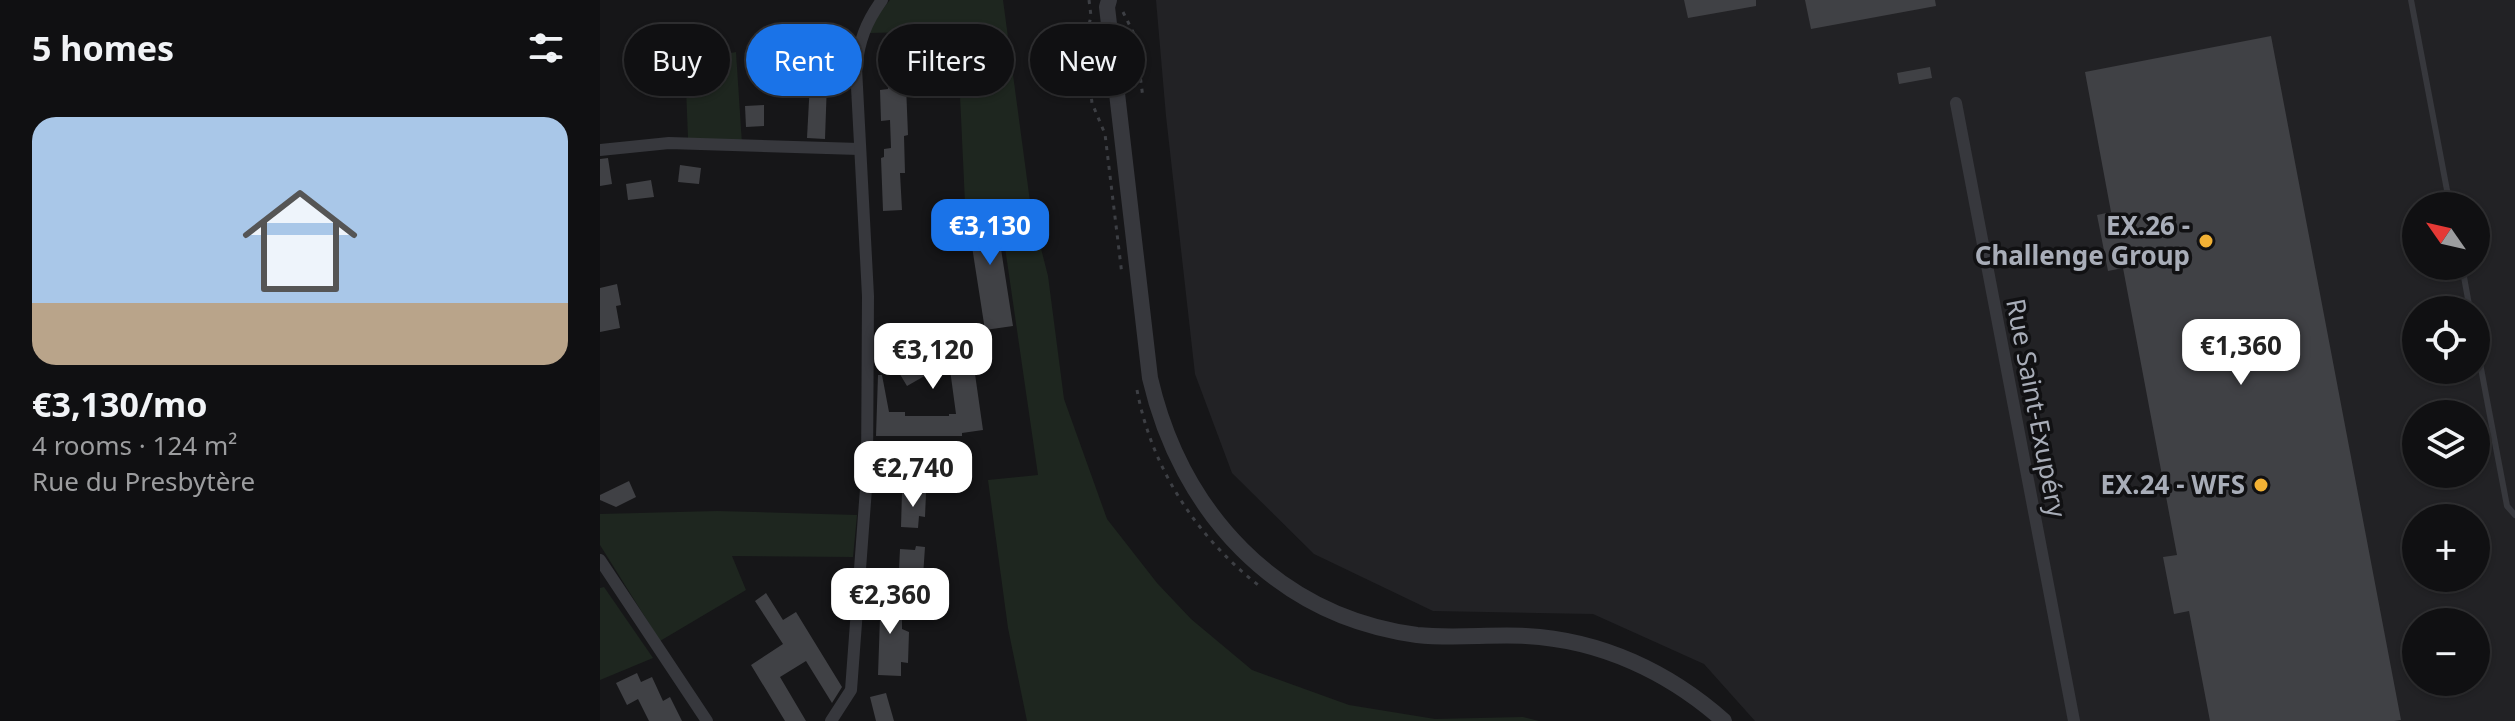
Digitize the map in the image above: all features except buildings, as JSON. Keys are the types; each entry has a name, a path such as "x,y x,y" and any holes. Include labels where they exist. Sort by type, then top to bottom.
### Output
{"street":[{"path":"831,721 851,690 867,475 868,296 856,68 858,47 865,27 882,0"},
{"path":"1109,2 1153,392 1162,425 1183,474 1227,535 1276,579 1313,602 1353,619 1392,630 1432,636 1526,636 1602,649 1674,682 1724,721"},
{"name":"Rue Saint-Exupéry","path":"1956,103 2074,721"},
{"path":"600,150 669,143 859,149"},
{"path":"600,560 707,721"}],"lane":[{"path":"2411,0 2447,192"},
{"path":"2484,384 2507,506 2515,515"}],"path":[{"path":"1089,0 1091,16 1085,42 1092,103 1105,134 1123,286"},
{"path":"1109,2 1123,12 1135,36 1143,98"},
{"path":"1136,388 1152,442 1174,490 1212,542 1267,592"}],"shaded area":[{"path":"890,0 1003,0 1006,24 878,24 878,33 869,33 872,22"},
{"path":"1156,0 2515,0 2515,721 1755,721 1704,664 1593,614 1433,611 1314,554 1232,473 1195,374"},
{"path":"736,52 742,144 688,138 686,96 730,96 730,53"},
{"path":"1014,82 1031,209 1048,276 1064,399 1107,519 1157,583 1191,619 1252,670 1349,705 1435,719 1523,717 1539,721 1027,721 1008,628 988,480 1038,475 998,199 965,203 960,96 1014,96"},
{"path":"717,511 857,515 853,557 732,556 746,590 660,641 600,545 600,514"},
{"path":"604,587 653,658 600,680 600,588"}],"place":[{"name":"EX.26 - Challenge Group","path":"2206,241"},
{"name":"EX.24 - WFS","path":"2261,485"}]}
